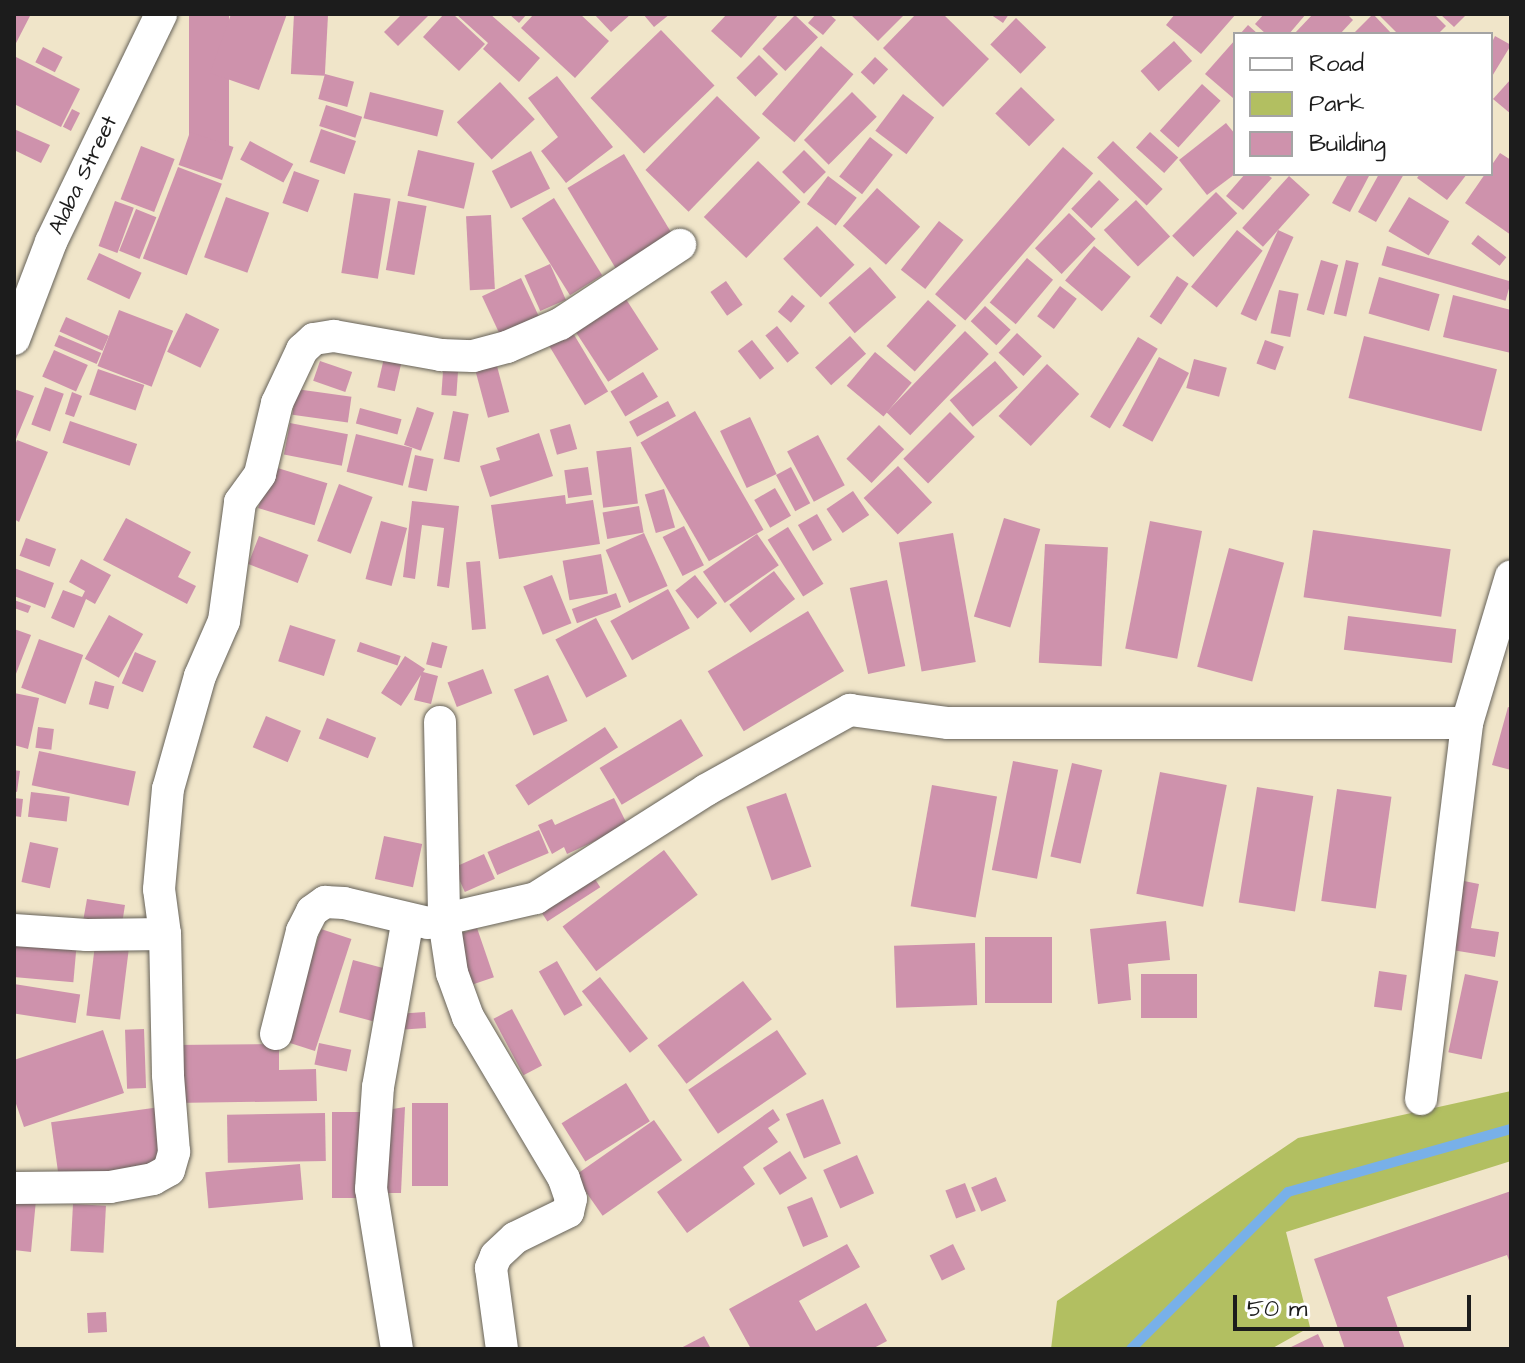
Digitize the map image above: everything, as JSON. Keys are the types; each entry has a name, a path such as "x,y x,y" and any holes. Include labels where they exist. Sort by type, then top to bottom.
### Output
{"street":[{"name":"Alaba Street","path":"14,339 51,242 161,14"},
{"path":"14,1188 110,1187 153,1179 169,1170 174,1152 168,1075 165,934 159,889 161,848 179,742 200,676 224,621 240,502 260,474 277,403 302,350 314,339 334,336 441,355 473,356 507,347 560,324 680,245"},
{"path":"1421,1099 1467,723 1511,576"},
{"path":"276,1034 302,931 312,911 325,902 344,903 428,923 536,898 706,790 850,710 948,723 1467,723"},
{"path":"440,722 444,920 452,973 468,1017 564,1179 571,1199 568,1212 515,1238 496,1256 491,1268 502,1349"},
{"path":"397,1349 371,1189 378,1087 408,919"},
{"path":"14,930 87,935 165,934"}],"green space":[{"path":"1511,1091 1511,1161 1286,1232 1310,1327 1271,1349 1051,1349 1057,1301 1298,1138"}],"building":[{"path":"14,14 31,14 14,47"},
{"path":"189,14 229,14 229,149 189,149"},
{"path":"231,14 287,14 259,90 210,73"},
{"path":"294,14 328,16 325,76 291,74"},
{"path":"402,14 430,14 398,46 384,32"},
{"path":"444,14 453,14 485,44 459,71 423,37"},
{"path":"456,14 490,14 540,58 519,82 483,49 488,43"},
{"path":"509,14 527,14 519,23"},
{"path":"534,14 580,14 609,41 575,78 521,28"},
{"path":"594,14 631,14 611,32"},
{"path":"643,14 670,14 654,27"},
{"path":"727,14 779,14 741,58 711,31"},
{"path":"816,14 829,14 836,20 823,35 808,23"},
{"path":"850,14 905,14 878,41"},
{"path":"916,14 943,14 989,59 943,107 883,48"},
{"path":"990,14 1009,14 1003,23"},
{"path":"1175,14 1236,14 1201,54 1166,25"},
{"path":"1264,14 1306,14 1291,32 1264,32 1255,24"},
{"path":"1313,14 1347,14 1353,20 1342,32 1296,32"},
{"path":"1373,14 1390,32 1355,32"},
{"path":"1378,14 1434,14 1446,26 1440,32 1396,32"},
{"path":"1440,14 1467,14 1454,27"},
{"path":"795,15 818,37 785,71 762,49"},
{"path":"1016,18 1046,47 1021,74 990,45"},
{"path":"1248,25 1256,32 1242,32"},
{"path":"661,30 714,85 644,153 591,98"},
{"path":"1495,36 1511,45 1493,75"},
{"path":"1174,41 1192,61 1159,91 1141,71"},
{"path":"1233,42 1233,98 1205,74"},
{"path":"821,46 853,74 794,142 762,114"},
{"path":"43,47 63,57 55,72 35,62"},
{"path":"759,55 778,74 755,97 736,78"},
{"path":"14,56 80,89 61,127 14,104"},
{"path":"875,57 888,69 874,85 861,72"},
{"path":"325,74 354,82 347,107 318,99"},
{"path":"557,76 613,147 566,183 541,151 558,137 528,98"},
{"path":"1511,79 1511,114 1493,99"},
{"path":"500,82 535,119 492,160 457,122"},
{"path":"1202,84 1221,101 1178,148 1160,131"},
{"path":"1021,87 1055,120 1029,146 995,114"},
{"path":"370,92 444,110 437,137 363,118"},
{"path":"852,92 877,117 829,165 804,140"},
{"path":"903,94 934,117 906,154 875,131"},
{"path":"717,96 760,138 689,212 645,170"},
{"path":"326,105 362,117 355,138 319,126"},
{"path":"72,109 80,113 71,131 63,127"},
{"path":"1226,123 1233,132 1233,176 1207,195 1179,160"},
{"path":"14,129 50,145 41,163 14,150"},
{"path":"321,129 356,141 345,174 310,162"},
{"path":"190,132 233,147 222,180 179,165"},
{"path":"1150,132 1178,157 1164,173 1136,148"},
{"path":"870,137 893,155 862,194 839,176"},
{"path":"250,141 293,164 283,183 240,160"},
{"path":"1113,141 1163,189 1147,205 1097,158"},
{"path":"141,146 175,159 154,212 121,199"},
{"path":"1063,147 1093,173 965,320 935,294"},
{"path":"418,150 475,163 464,209 407,196"},
{"path":"804,150 826,172 804,194 782,172"},
{"path":"531,151 550,188 511,208 492,171"},
{"path":"1500,153 1511,160 1511,235 1465,203 1484,176 1493,176 1493,163"},
{"path":"624,154 673,236 617,270 567,188"},
{"path":"758,161 800,202 746,258 704,217"},
{"path":"178,167 222,184 187,275 143,258"},
{"path":"294,171 319,180 308,212 282,203"},
{"path":"828,176 857,198 836,226 807,204"},
{"path":"1243,176 1272,178 1243,210 1226,196"},
{"path":"1289,176 1310,195 1263,247 1242,228"},
{"path":"1347,176 1369,176 1350,212 1332,203"},
{"path":"1378,176 1403,176 1376,222 1358,212"},
{"path":"1418,176 1465,176 1447,200 1417,178"},
{"path":"1099,180 1119,199 1091,228 1071,209"},
{"path":"877,188 920,227 886,265 843,226"},
{"path":"1216,192 1237,213 1193,257 1172,236"},
{"path":"354,193 391,199 378,279 341,273"},
{"path":"226,197 269,213 247,273 204,257"},
{"path":"1409,197 1449,221 1429,255 1388,231"},
{"path":"554,198 602,275 570,295 522,218"},
{"path":"1136,200 1170,237 1138,267 1104,230"},
{"path":"115,201 134,208 117,253 99,246"},
{"path":"398,201 427,206 414,275 386,270"},
{"path":"136,209 156,217 140,259 119,251"},
{"path":"1069,213 1096,239 1062,274 1035,248"},
{"path":"491,215 495,289 470,290 466,216"},
{"path":"939,221 963,240 925,289 901,270"},
{"path":"817,226 855,265 821,297 783,259"},
{"path":"1237,230 1263,251 1217,307 1191,287"},
{"path":"1278,230 1294,237 1256,321 1241,314"},
{"path":"1478,235 1506,257 1500,266 1471,244"},
{"path":"1094,246 1131,277 1102,311 1065,280"},
{"path":"1387,246 1511,282 1505,301 1381,265"},
{"path":"99,253 142,273 129,299 87,279"},
{"path":"1027,258 1053,280 1016,324 990,302"},
{"path":"1321,260 1338,265 1324,315 1307,310"},
{"path":"1346,260 1359,263 1346,317 1334,314"},
{"path":"550,264 566,300 540,311 524,275"},
{"path":"870,267 896,297 855,333 828,303"},
{"path":"1177,276 1189,284 1161,324 1150,317"},
{"path":"1379,277 1440,294 1429,331 1369,314"},
{"path":"521,278 539,317 500,335 482,296"},
{"path":"726,281 743,305 727,316 710,292"},
{"path":"1060,286 1077,299 1054,329 1037,316"},
{"path":"1279,290 1299,294 1290,337 1271,333"},
{"path":"622,293 658,349 608,382 572,326"},
{"path":"792,295 805,306 791,323 778,312"},
{"path":"1453,295 1511,310 1511,353 1443,337"},
{"path":"928,300 956,325 915,372 887,346"},
{"path":"985,306 1011,330 996,345 971,321"},
{"path":"119,310 173,331 152,387 97,366"},
{"path":"186,313 219,329 200,368 167,352"},
{"path":"66,317 109,336 102,351 59,332"},
{"path":"777,326 799,353 787,363 765,335"},
{"path":"570,328 608,391 585,405 547,342"},
{"path":"965,331 989,354 910,435 887,412"},
{"path":"1017,333 1042,356 1023,376 999,353"},
{"path":"59,335 101,353 97,364 54,346"},
{"path":"850,336 866,354 831,385 815,367"},
{"path":"1364,336 1497,369 1481,431 1349,398"},
{"path":"1138,337 1158,349 1110,429 1090,417"},
{"path":"752,340 774,368 760,379 738,351"},
{"path":"1265,340 1284,347 1275,370 1256,363"},
{"path":"54,350 88,365 76,392 42,376"},
{"path":"875,352 912,383 883,417 847,386"},
{"path":"494,355 509,412 488,418 473,361"},
{"path":"444,357 459,358 456,396 441,395"},
{"path":"1159,357 1189,373 1152,442 1122,426"},
{"path":"384,358 402,362 395,391 377,387"},
{"path":"1194,359 1227,368 1219,397 1186,388"},
{"path":"320,361 352,372 345,392 313,381"},
{"path":"995,361 1018,387 973,427 950,400"},
{"path":"1047,364 1079,394 1031,446 999,416"},
{"path":"98,369 144,385 136,410 89,395"},
{"path":"643,372 658,397 625,416 610,392"},
{"path":"45,387 64,394 50,431 31,425"},
{"path":"14,389 34,396 14,444"},
{"path":"296,389 351,397 348,423 292,415"},
{"path":"72,392 82,396 74,417 65,414"},
{"path":"668,401 676,416 637,437 629,422"},
{"path":"417,407 434,413 421,451 404,445"},
{"path":"360,408 402,419 397,435 356,423"},
{"path":"453,411 469,414 459,462 444,459"},
{"path":"695,411 764,530 709,561 640,442"},
{"path":"950,412 975,437 928,483 903,459"},
{"path":"750,417 777,474 747,488 720,431"},
{"path":"70,421 137,444 130,466 63,443"},
{"path":"290,423 348,434 342,466 284,454"},
{"path":"570,424 577,449 557,455 550,430"},
{"path":"879,425 904,449 872,483 846,459"},
{"path":"539,433 553,476 490,497 480,466 500,460 496,448"},
{"path":"356,434 412,448 403,486 347,472"},
{"path":"818,435 845,485 814,502 787,451"},
{"path":"17,440 48,452 19,522 14,519 14,448"},
{"path":"631,447 638,504 603,508 596,451"},
{"path":"415,455 434,459 427,491 408,487"},
{"path":"271,466 327,483 315,525 258,508"},
{"path":"898,466 932,503 898,535 864,498"},
{"path":"588,467 592,495 568,498 564,470"},
{"path":"791,467 810,503 795,511 776,475"},
{"path":"339,484 373,497 351,554 317,541"},
{"path":"775,488 791,516 770,528 754,500"},
{"path":"664,489 675,527 656,533 645,495"},
{"path":"853,491 869,515 843,533 826,509"},
{"path":"565,495 566,504 593,500 600,544 499,559 491,505"},
{"path":"412,501 459,506 449,588 437,586 444,528 422,525 415,579 403,577"},
{"path":"639,506 644,533 607,539 603,512"},
{"path":"817,514 832,540 813,551 798,525"},
{"path":"126,518 191,552 178,577 196,586 187,604 103,560"},
{"path":"1004,518 1040,529 1010,628 974,616"},
{"path":"381,521 407,528 392,586 365,579"},
{"path":"1150,521 1202,531 1177,659 1125,649"},
{"path":"684,526 704,565 683,576 663,537"},
{"path":"788,527 824,584 803,597 768,540"},
{"path":"1313,530 1451,549 1441,617 1304,597"},
{"path":"644,533 668,586 629,603 606,550"},
{"path":"953,533 976,662 922,672 899,543"},
{"path":"757,534 779,565 725,603 703,572"},
{"path":"259,536 308,555 298,583 248,564"},
{"path":"26,538 56,549 50,567 20,556"},
{"path":"1045,544 1108,547 1102,666 1039,663"},
{"path":"1229,548 1284,563 1252,682 1197,667"},
{"path":"601,554 608,593 570,600 563,561"},
{"path":"81,559 111,575 95,604 86,599 74,628 51,618 63,590 82,597 85,591 69,582"},
{"path":"480,561 486,629 472,630 466,562"},
{"path":"14,568 54,583 45,608 14,596"},
{"path":"774,571 795,599 750,633 729,605"},
{"path":"552,575 571,623 543,635 523,587"},
{"path":"695,575 717,603 697,619 675,590"},
{"path":"887,580 905,666 868,674 850,588"},
{"path":"668,589 690,628 632,660 610,621"},
{"path":"616,593 621,607 577,623 572,609"},
{"path":"14,600 31,606 28,613 14,608"},
{"path":"808,611 844,671 744,731 708,671"},
{"path":"109,615 143,634 119,678 85,659"},
{"path":"1348,616 1456,629 1452,663 1344,650"},
{"path":"596,618 627,676 586,698 555,640"},
{"path":"290,625 336,640 324,676 278,661"},
{"path":"14,629 31,635 14,679"},
{"path":"39,639 83,655 65,704 21,688"},
{"path":"360,642 401,656 397,665 357,651"},
{"path":"432,642 447,646 442,668 426,664"},
{"path":"135,652 156,661 143,692 122,683"},
{"path":"405,656 425,669 423,672 438,676 431,704 414,700 421,675 401,706 381,693"},
{"path":"483,669 492,693 457,707 448,683"},
{"path":"548,675 568,721 533,735 514,689"},
{"path":"95,681 114,686 108,709 89,704"},
{"path":"14,693 39,698 28,749 14,745"},
{"path":"1508,707 1511,708 1511,770 1492,765"},
{"path":"266,716 301,731 288,762 253,747"},
{"path":"327,718 376,738 368,758 319,738"},
{"path":"681,719 703,756 622,805 600,768"},
{"path":"38,727 54,729 51,750 35,748"},
{"path":"605,727 618,747 528,805 515,785"},
{"path":"39,751 136,772 129,806 32,785"},
{"path":"1013,761 1058,770 1037,879 992,870"},
{"path":"1072,763 1102,770 1081,864 1050,857"},
{"path":"14,770 20,771 17,792 14,791"},
{"path":"1160,772 1227,785 1203,907 1136,894"},
{"path":"932,785 997,796 976,918 911,906"},
{"path":"1257,787 1313,796 1295,911 1239,903"},
{"path":"1337,789 1391,797 1376,909 1321,901"},
{"path":"31,792 70,797 67,822 28,817"},
{"path":"786,793 811,867 772,880 746,807"},
{"path":"14,798 23,799 21,817 14,816"},
{"path":"614,798 628,826 567,854 564,847 552,854 538,825 552,819 555,825"},
{"path":"539,830 549,853 497,875 487,852"},
{"path":"384,836 422,844 413,887 375,879"},
{"path":"30,842 58,848 50,888 21,882"},
{"path":"664,850 698,895 596,971 563,926"},
{"path":"484,854 495,879 465,892 454,867"},
{"path":"591,873 600,887 547,922 538,907"},
{"path":"1464,881 1479,884 1471,928 1499,932 1495,957 1452,950"},
{"path":"87,899 125,905 122,924 82,927"},
{"path":"1166,921 1170,960 1128,964 1131,1000 1098,1004 1090,929"},
{"path":"477,928 494,977 467,986 451,937"},
{"path":"321,929 351,939 315,1051 285,1041"},
{"path":"985,937 1052,937 1052,1003 985,1003"},
{"path":"14,938 77,943 73,982 14,977"},
{"path":"975,943 977,1005 896,1008 894,946"},
{"path":"95,945 129,949 120,1020 86,1015"},
{"path":"353,960 387,969 373,1021 339,1012"},
{"path":"557,961 582,1005 564,1016 539,972"},
{"path":"1379,971 1407,975 1402,1011 1374,1007"},
{"path":"1141,974 1197,974 1197,1018 1141,1018"},
{"path":"1465,974 1498,981 1482,1059 1448,1052"},
{"path":"600,977 648,1038 630,1053 582,991"},
{"path":"743,981 772,1019 686,1084 658,1045"},
{"path":"14,984 80,994 76,1023 14,1013"},
{"path":"512,1009 542,1066 524,1075 493,1019"},
{"path":"425,1012 426,1028 397,1030 396,1014"},
{"path":"144,1029 146,1088 127,1089 125,1030"},
{"path":"103,1030 124,1093 24,1127 14,1098 14,1060"},
{"path":"777,1030 807,1074 718,1134 688,1090"},
{"path":"319,1043 351,1050 347,1071 314,1065"},
{"path":"279,1044 279,1070 316,1069 317,1101 173,1103 173,1045"},
{"path":"626,1083 650,1121 585,1161 562,1123"},
{"path":"823,1099 841,1144 804,1158 786,1114"},
{"path":"412,1103 448,1103 448,1186 412,1186"},
{"path":"160,1107 168,1163 59,1179 51,1122"},
{"path":"405,1107 401,1193 379,1193 380,1111"},
{"path":"773,1109 780,1120 768,1128 778,1142 743,1167 755,1184 687,1233 657,1192"},
{"path":"332,1112 363,1112 363,1198 332,1198"},
{"path":"325,1113 326,1161 228,1163 227,1115"},
{"path":"654,1120 682,1160 603,1216 575,1176"},
{"path":"790,1151 807,1178 780,1195 763,1168"},
{"path":"857,1155 874,1193 840,1208 823,1170"},
{"path":"300,1164 303,1200 208,1208 205,1172"},
{"path":"996,1177 1006,1201 981,1211 971,1188"},
{"path":"965,1183 976,1211 956,1219 945,1191"},
{"path":"1511,1191 1511,1266 1507,1255 1387,1297 1405,1349 1345,1349 1314,1259"},
{"path":"812,1197 828,1237 803,1247 787,1207"},
{"path":"14,1198 36,1200 31,1252 14,1250"},
{"path":"73,1204 106,1206 103,1253 71,1251"},
{"path":"847,1244 860,1267 799,1301 816,1331 866,1303 887,1341 872,1349 751,1349 729,1309"},
{"path":"953,1244 965,1269 942,1281 930,1255"},
{"path":"106,1312 107,1332 88,1333 87,1313"},
{"path":"1318,1334 1325,1349 1287,1349"},
{"path":"704,1336 711,1349 679,1349"}],"waterway":[{"path":"1131,1349 1288,1192 1511,1129"}]}
